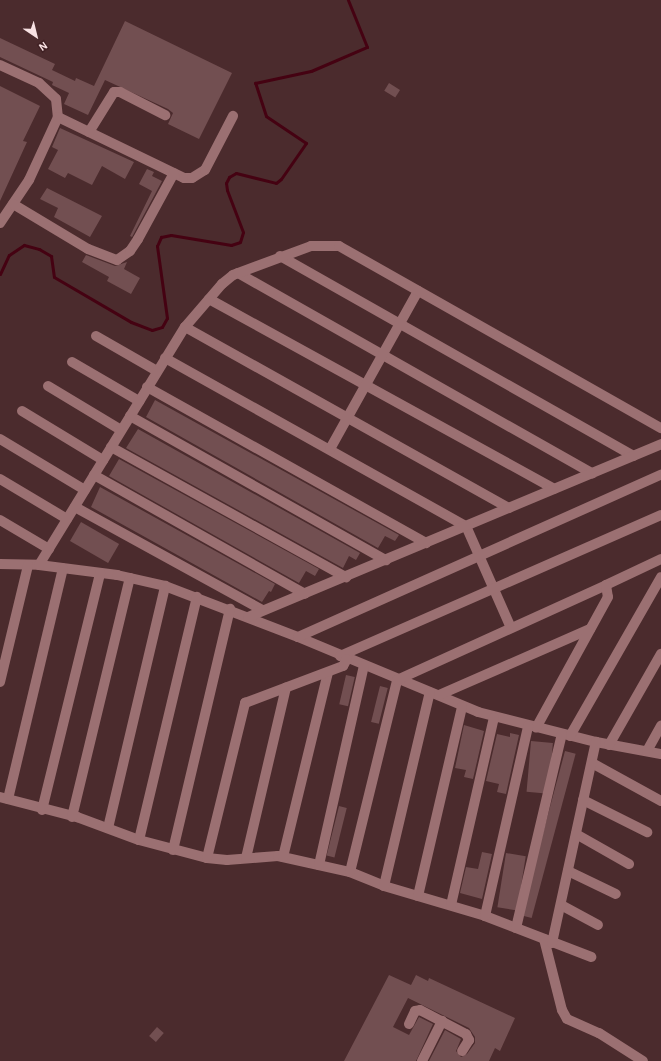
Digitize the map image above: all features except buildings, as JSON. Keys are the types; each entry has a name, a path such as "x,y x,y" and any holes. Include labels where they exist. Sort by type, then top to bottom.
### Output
{"street":[{"path":"0,65 39,84 56,99 58,117 29,180 0,223"},
{"path":"89,132 114,92 120,92 165,115"},
{"path":"58,117 184,178 192,178 205,170 233,116"},
{"path":"13,204 88,249 117,260 124,258 134,245 174,173"},
{"path":"39,565 185,327 222,284 238,273 280,256 311,246 339,246 661,428"},
{"path":"280,256 632,456"},
{"path":"238,273 592,473"},
{"path":"330,449 418,291"},
{"path":"209,299 554,489"},
{"path":"185,327 509,508"},
{"path":"96,336 157,372"},
{"path":"165,358 466,526 511,628"},
{"path":"72,362 139,401"},
{"path":"48,386 121,430"},
{"path":"148,387 426,543"},
{"path":"22,411 103,460"},
{"path":"130,416 386,560"},
{"path":"0,439 85,490"},
{"path":"248,617 661,444"},
{"path":"111,447 346,577"},
{"path":"94,475 305,594"},
{"path":"298,637 661,475"},
{"path":"0,480 67,519"},
{"path":"75,507 262,610"},
{"path":"343,657 661,515"},
{"path":"0,520 49,549"},
{"path":"396,680 661,559"},
{"path":"1,563 39,565 100,573 165,586 230,609 396,680 435,694 462,707 494,718 609,745 661,754"},
{"path":"0,682 28,565"},
{"path":"63,568 4,798 108,828 139,840 207,858 282,857 350,872 384,886 485,916 591,957"},
{"path":"42,810 100,573"},
{"path":"516,928 566,735 661,577"},
{"path":"72,817 130,578"},
{"path":"485,916 532,727 608,597 606,585"},
{"path":"108,828 165,586"},
{"path":"139,840 197,597"},
{"path":"173,850 230,609"},
{"path":"435,694 590,630"},
{"path":"609,745 661,654"},
{"path":"207,858 245,703 343,666 343,657"},
{"path":"319,865 364,666"},
{"path":"282,857 328,672"},
{"path":"350,872 396,680"},
{"path":"246,858 286,688"},
{"path":"384,886 435,694"},
{"path":"418,896 462,707"},
{"path":"451,905 494,718"},
{"path":"647,751 661,726"},
{"path":"596,742 560,905 548,941 562,1010 567,1019 599,1033 643,1061"},
{"path":"592,763 661,801"},
{"path":"583,800 647,832"},
{"path":"576,834 629,864"},
{"path":"568,871 616,894"},
{"path":"560,905 598,925"},
{"path":"409,1024 417,1010 442,1021 469,1037 462,1051"},
{"path":"422,1061 442,1021"}],"waterway":[{"path":"0,274 9,255 24,245 39,249 51,256 54,277 131,322 152,330 162,327 167,318 157,246 161,237 171,235 231,245 240,242 243,232 227,190 226,183 229,177 236,173 276,183 281,179 306,143 266,116 255,83 311,71 367,47 348,0"}]}
